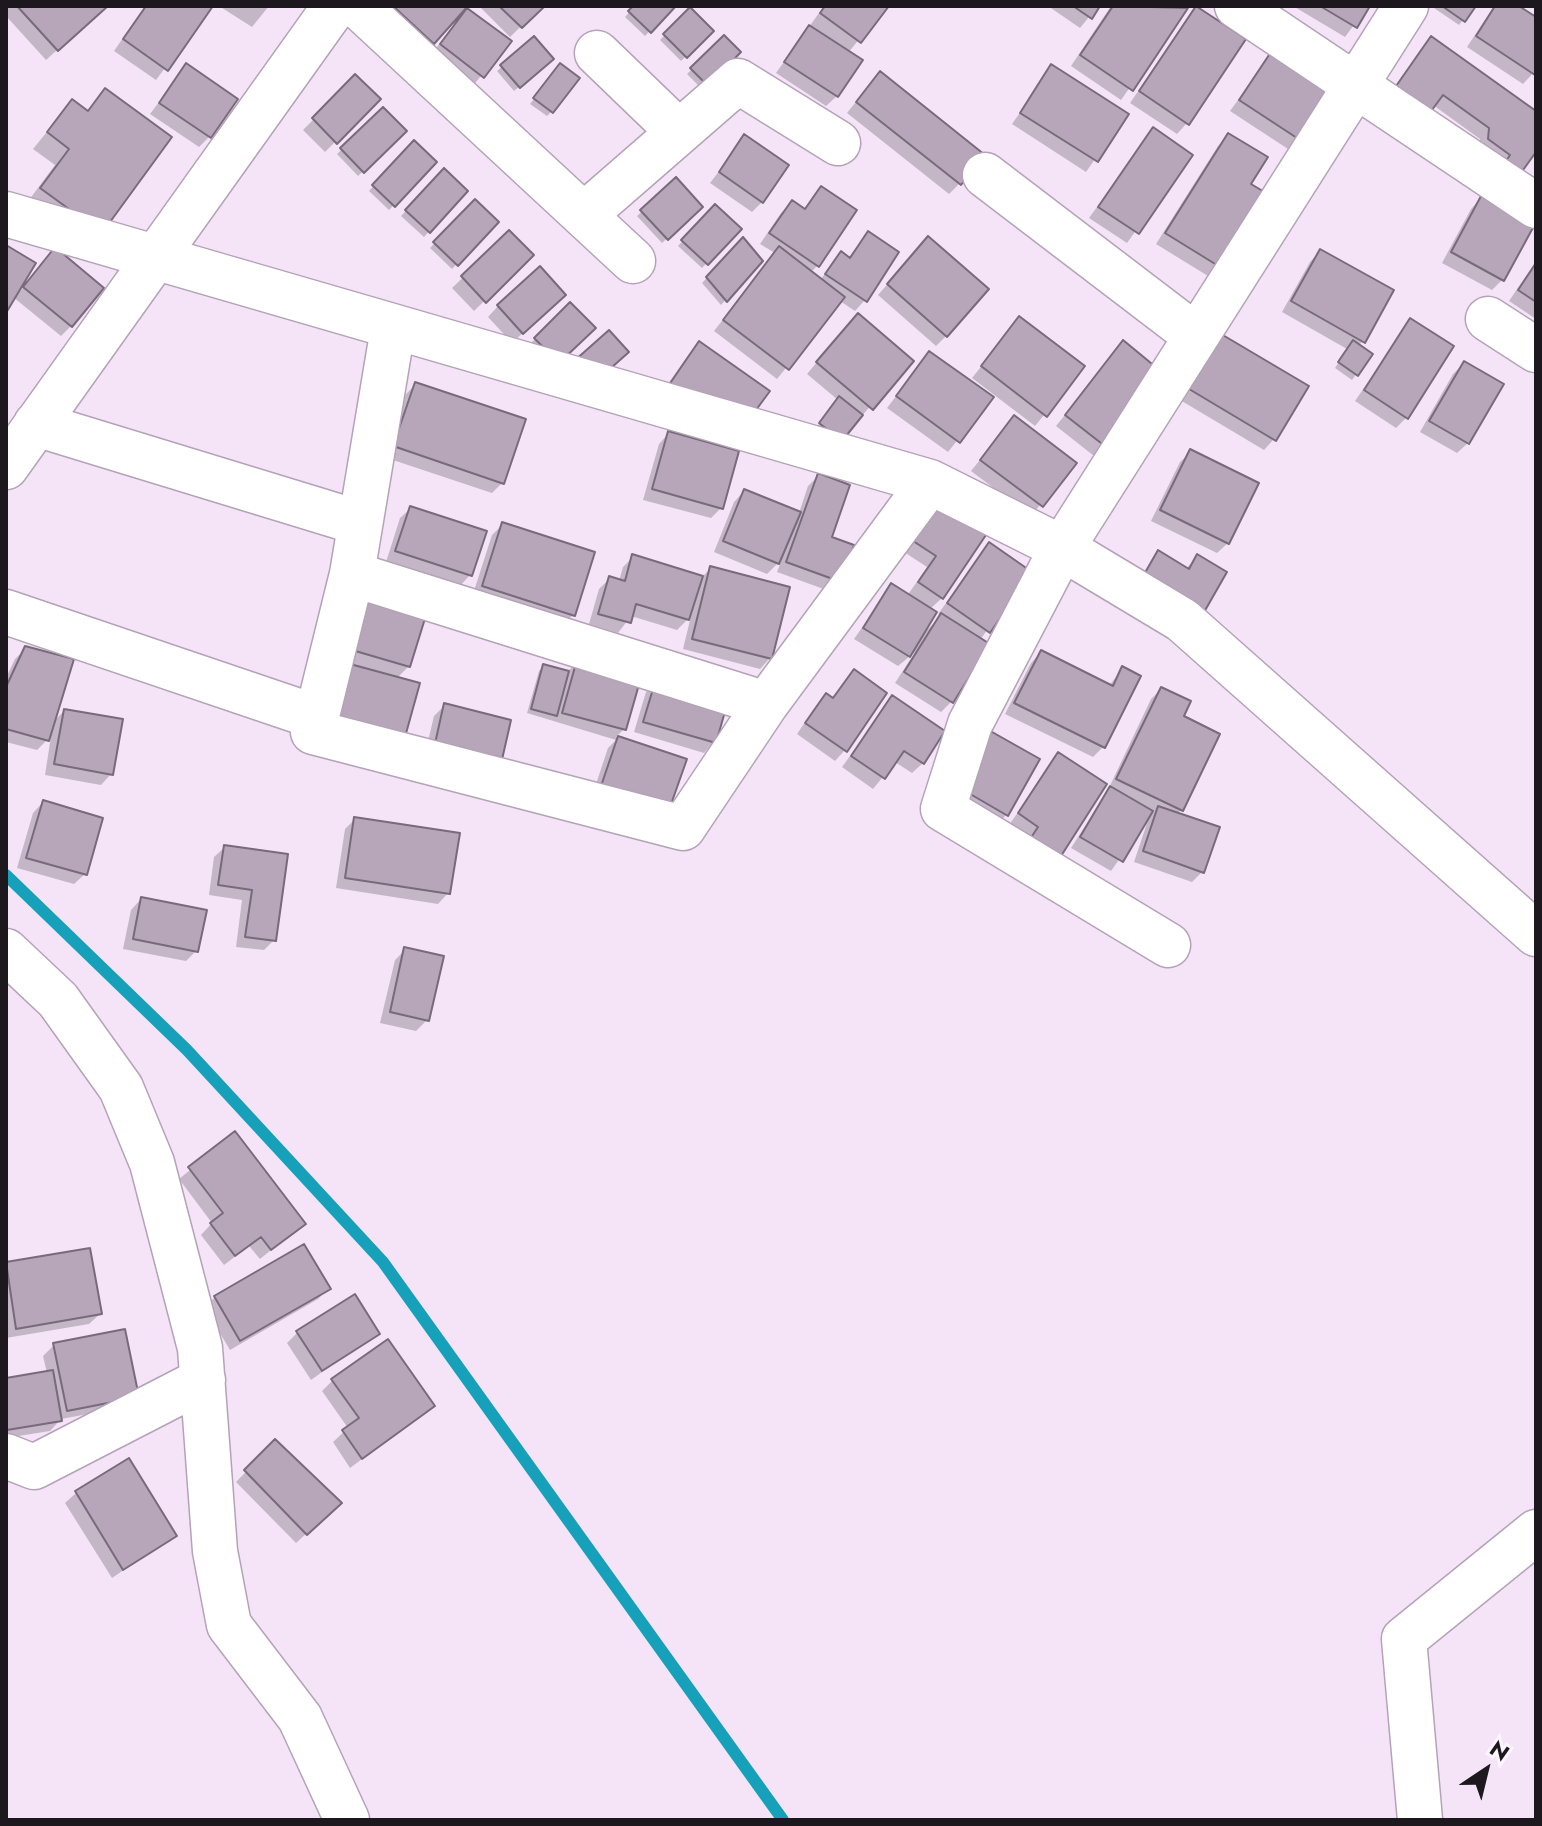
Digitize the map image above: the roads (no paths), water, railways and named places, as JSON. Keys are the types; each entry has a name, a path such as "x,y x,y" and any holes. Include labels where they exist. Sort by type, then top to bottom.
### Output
{"street":[{"path":"6,467 335,6"},
{"path":"358,6 633,261"},
{"path":"1237,6 1536,206"},
{"path":"1168,945 943,809 970,724 1062,548 1406,6"},
{"path":"597,53 679,132"},
{"path":"584,215 738,81 838,143"},
{"path":"985,175 1196,336"},
{"path":"6,214 152,259 930,482 1062,548 1182,620 1536,934"},
{"path":"1488,319 1536,350"},
{"path":"393,328 352,574 313,732 683,828 766,704 930,482"},
{"path":"36,424 360,523"},
{"path":"352,574 766,704"},
{"path":"6,612 316,717"},
{"path":"6,951 58,1000 121,1088 152,1163 200,1348 215,1551 229,1625 300,1718 341,1804"},
{"path":"6,1456 34,1467 203,1380"},
{"path":"1420,1820 1404,1639 1536,1532"}],"waterway":[{"path":"6,875 187,1050 383,1262 783,1820"}]}
